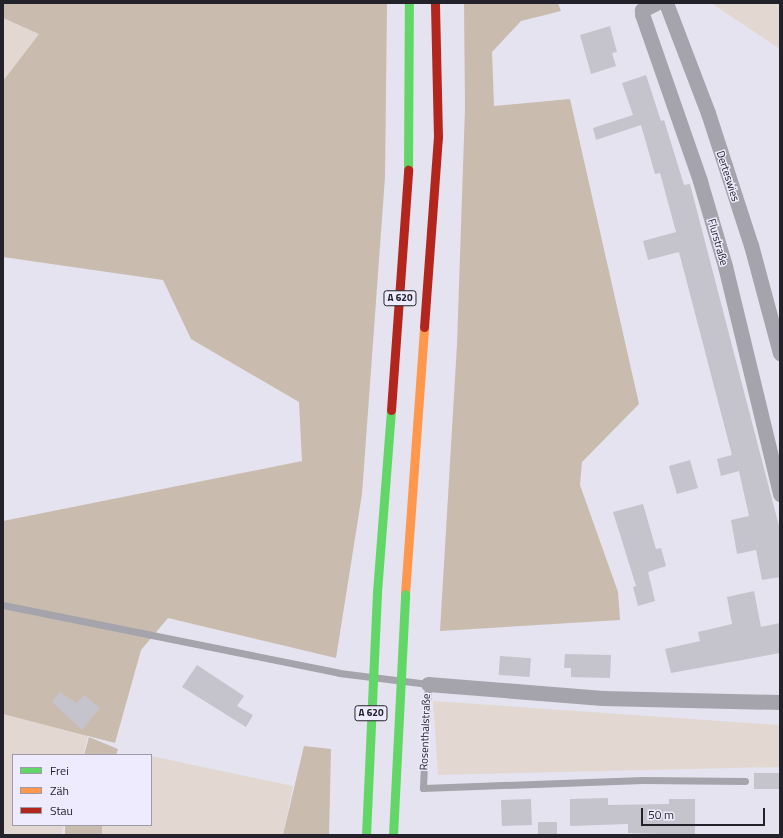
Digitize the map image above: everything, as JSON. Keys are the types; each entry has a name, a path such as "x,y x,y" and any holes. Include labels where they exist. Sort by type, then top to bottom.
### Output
{"highway":[{"name":"A 620","path":"366,835 377,592 404,234 409,144 409,3"},
{"name":"A 620","path":"393,835 405,594 438,137 435,3"}],"street":[{"name":"Flurstraße","path":"656,3 642,10 642,14 700,182 725,266 780,494"},
{"name":"Derteswies","path":"666,3 708,113 751,245 780,353"},
{"name":"Rosenthalstraße","path":"428,684 602,698 780,702"}],"lane":[{"path":"3,605 339,673 428,684"},
{"name":"Rosenthalstraße","path":"428,684 423,788 643,780 745,781"}],"shaded area":[{"path":"3,3 387,3 385,177 362,494 336,658 168,618 141,650 115,743 3,714 3,521 302,461 299,402 191,339 163,280 3,257 3,81 39,34 3,18"},
{"path":"464,3 558,3 561,11 521,21 492,52 494,106 570,99 639,404 582,462 580,485 618,592 620,620 440,631 457,345 465,108"},
{"path":"711,3 780,3 780,49"},
{"path":"3,18 39,34 3,81"},
{"path":"433,701 780,725 780,767 438,775"},
{"path":"3,714 88,735 83,754 12,754 12,826 64,826 61,835 3,835"},
{"path":"89,737 118,749 116,754 84,754"},
{"path":"304,746 331,749 329,835 283,835"},
{"path":"152,756 293,786 283,835 101,835 102,826 152,826"},
{"path":"65,826 102,826 102,835 65,835"}],"building":[{"path":"610,26 617,52 612,53 616,66 591,74 580,35"},
{"path":"646,75 661,121 664,120 684,185 690,184 780,530 780,577 762,580 756,550 737,554 731,520 749,516 739,471 721,476 717,459 732,455 679,252 648,260 643,241 676,232 660,173 655,174 641,125 596,140 593,128 633,115 622,83"},
{"path":"690,460 698,488 677,494 669,466"},
{"path":"643,504 656,549 661,548 666,566 648,572 655,601 638,606 633,587 636,586 613,512"},
{"path":"754,591 761,627 780,623 780,653 671,673 665,649 700,641 698,632 732,624 727,597"},
{"path":"565,654 611,655 610,678 571,677 571,668 564,668"},
{"path":"500,656 531,658 530,677 499,675"},
{"path":"197,665 244,696 237,706 253,715 246,727 182,687"},
{"path":"60,692 77,703 84,695 100,708 82,730 52,702"},
{"path":"754,773 780,773 780,789 754,789"},
{"path":"608,798 608,805 669,804 669,799 695,799 695,835 628,833 628,824 570,826 570,799"},
{"path":"531,799 532,825 502,826 501,800"},
{"path":"538,822 557,822 557,835 538,835"}],"traffic: fast":[{"path":"408,170 409,3"},
{"path":"377,592 391,410"},
{"path":"366,835 377,592"},
{"path":"393,835 405,594"}],"traffic: slow":[{"path":"405,594 424,327"}],"traffic: jam":[{"path":"424,327 438,137 435,3"},
{"path":"391,410 408,170"}]}
